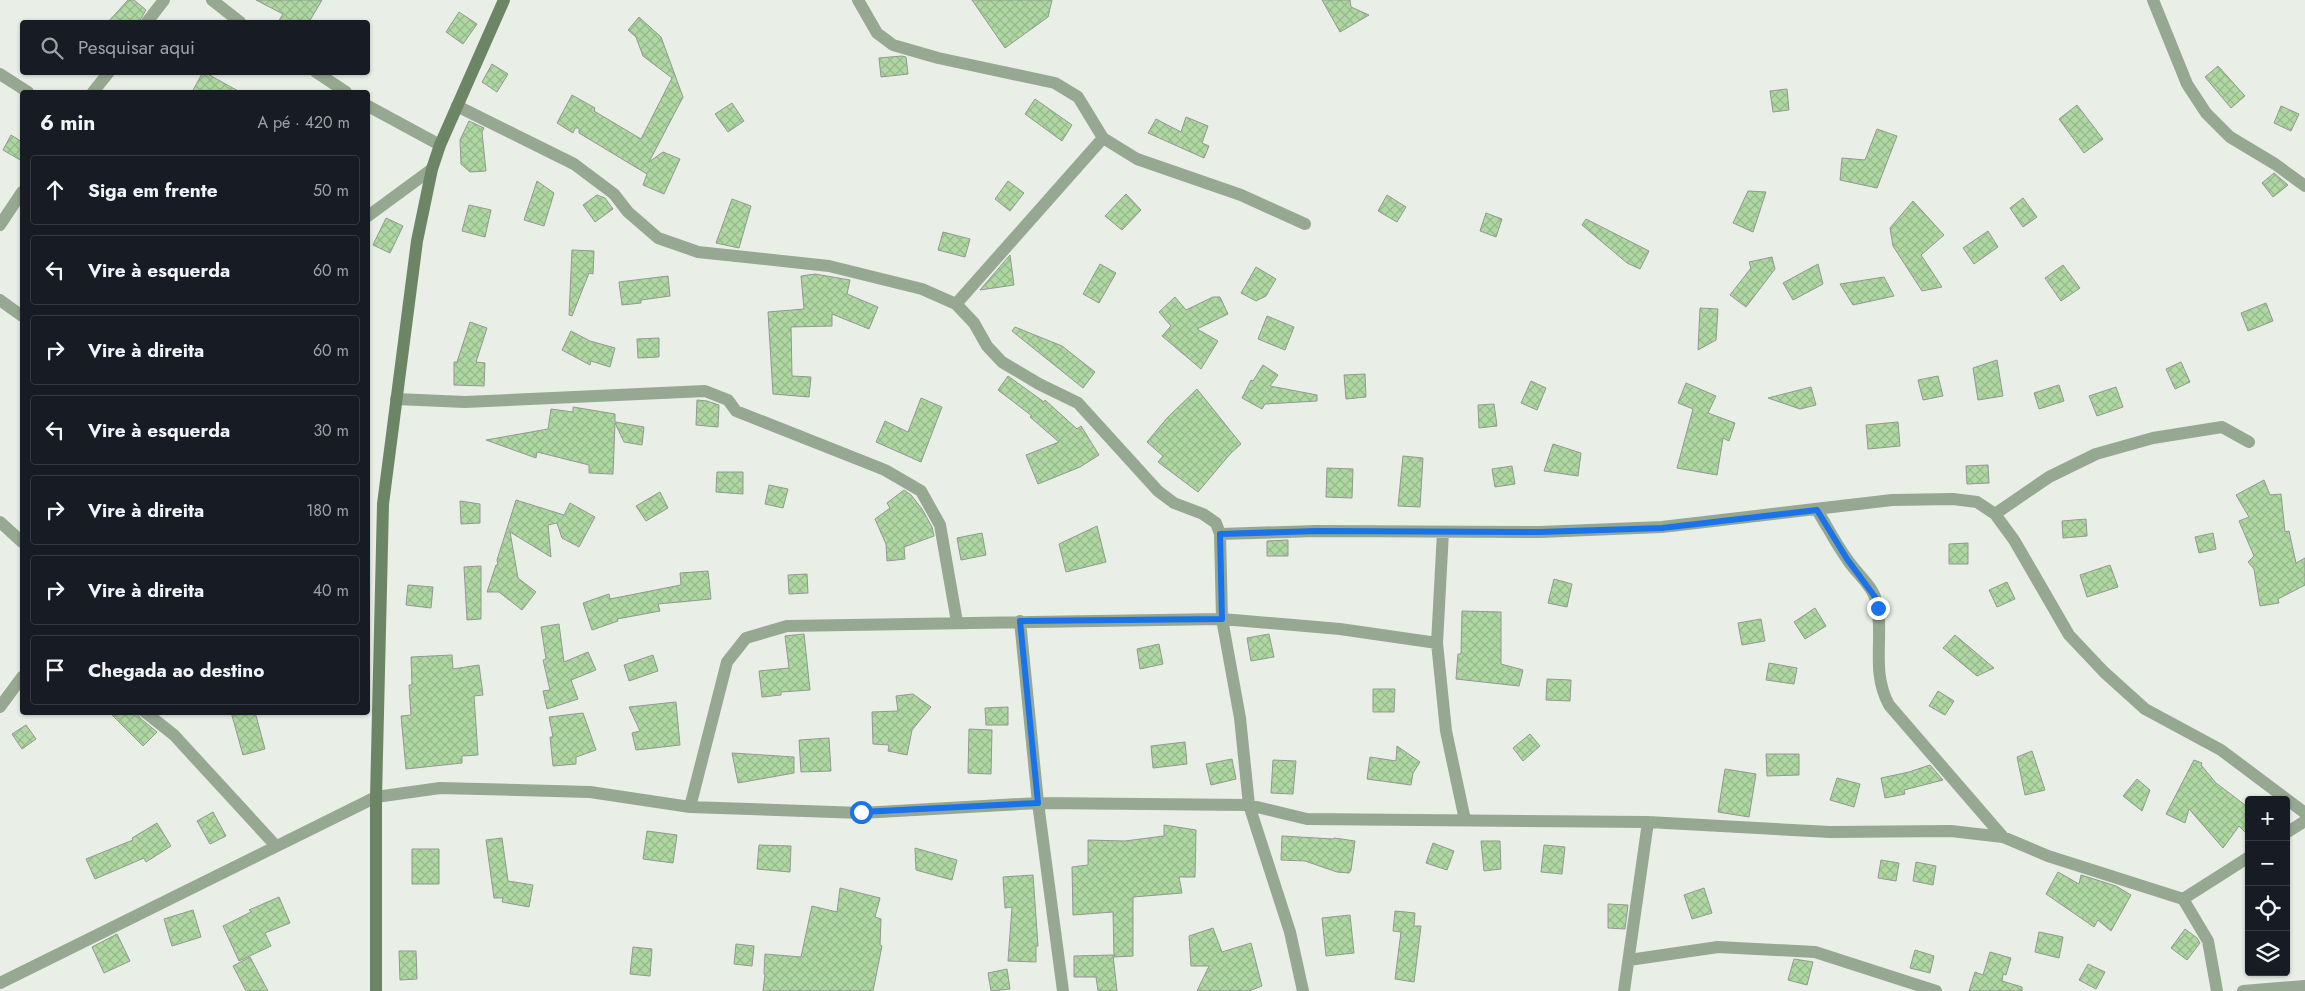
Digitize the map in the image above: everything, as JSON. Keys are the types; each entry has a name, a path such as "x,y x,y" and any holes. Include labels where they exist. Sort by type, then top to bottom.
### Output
{"street":[{"path":"149,20 164,0"},
{"path":"212,0 237,20"},
{"path":"376,991 376,797 383,504 396,399 417,241 432,169 440,145 504,0"},
{"path":"858,0 877,33 893,46 938,58 1055,83 1078,97 1103,138 1137,159 1241,195 1305,224"},
{"path":"2153,0 2188,84 2206,113 2230,137 2275,164 2305,186"},
{"path":"0,74 25,90"},
{"path":"96,90 107,75"},
{"path":"320,75 343,90"},
{"path":"457,106 574,164 614,194 628,212 658,238 698,252 829,266 922,289 956,304 974,323 987,346 1002,362 1039,384 1078,403 1158,491 1174,503 1202,514 1216,523 1220,534 1222,619 1240,718 1249,805 1290,932 1303,991"},
{"path":"370,107 440,145"},
{"path":"956,304 1103,138"},
{"path":"370,215 432,169"},
{"path":"0,225 20,195"},
{"path":"0,300 20,315"},
{"path":"396,399 465,402 705,391 728,400 736,411 885,470 921,492 940,524 957,622"},
{"path":"1994,514 2049,477 2096,454 2153,438 2222,427 2248,442"},
{"path":"1220,534 1316,531 1540,532 1662,528 1892,500 1953,499 1977,502 1994,514 2014,540 2069,635 2104,672 2145,709 2221,750 2305,813"},
{"path":"1817,510 1847,559 1875,597 1878,608 1879,678 1882,692 1889,705 2003,837"},
{"path":"0,522 20,540"},
{"path":"1443,532 1437,643 1446,731 1465,820"},
{"path":"690,806 727,662 746,638 787,626 1222,619 1340,629 1437,643"},
{"path":"1020,621 1038,803 1063,991"},
{"path":"0,707 5,691 20,679"},
{"path":"149,715 174,734 276,846"},
{"path":"0,983 376,797 440,788 590,792 690,806 861,812 1038,803 1249,805 1307,819 1648,822 1830,832 1951,831 2003,837 2048,856 2183,899 2208,941 2218,991"},
{"path":"2290,830 2305,821"},
{"path":"1624,991 1648,822"},
{"path":"2183,899 2245,860"},
{"path":"1629,960 1718,947 1815,952 1936,991"},
{"path":"2243,991 2305,986"}],"building":[{"path":"128,0 134,0 146,10 140,20 110,20"},
{"path":"256,0 322,0 310,20 279,20 283,14"},
{"path":"972,0 1052,0 1048,17 1005,48"},
{"path":"1322,0 1350,0 1351,7 1369,15 1340,32"},
{"path":"459,12 477,24 463,44 446,32"},
{"path":"639,17 661,37 683,97 649,162 663,152 680,159 664,194 643,185 647,174 579,133 579,128 575,128 573,133 557,123 572,95 595,108 594,111 641,139 672,78 643,56 636,37 628,30"},
{"path":"906,57 908,74 881,77 879,58"},
{"path":"492,64 508,74 497,92 482,82"},
{"path":"2218,66 2245,96 2231,108 2205,77"},
{"path":"201,75 209,75 236,90 193,90"},
{"path":"1787,89 1789,110 1773,112 1770,91"},
{"path":"1035,99 1072,125 1062,141 1025,114"},
{"path":"732,103 744,121 728,132 715,114"},
{"path":"2077,105 2103,139 2084,153 2059,119"},
{"path":"2281,106 2299,114 2291,131 2274,123"},
{"path":"1186,117 1208,126 1202,143 1209,146 1204,158 1148,133 1156,119 1181,132"},
{"path":"469,121 484,128 482,132 486,171 470,172 461,164 460,140"},
{"path":"1877,129 1897,136 1877,188 1840,180 1842,158 1865,160"},
{"path":"11,135 20,141 20,160 3,150"},
{"path":"2274,173 2288,185 2273,197 2262,183"},
{"path":"537,181 554,193 544,226 524,220"},
{"path":"1008,181 1024,193 1010,211 995,199"},
{"path":"1748,191 1766,192 1753,232 1733,223"},
{"path":"1126,194 1141,210 1122,230 1105,216"},
{"path":"597,195 605,198 613,209 595,222 583,205"},
{"path":"1387,195 1406,207 1397,222 1378,211"},
{"path":"2023,198 2037,217 2023,227 2010,208"},
{"path":"732,199 751,206 739,248 716,243"},
{"path":"1913,201 1944,235 1921,255 1942,287 1922,291 1893,246 1890,228"},
{"path":"469,205 491,210 485,237 462,231"},
{"path":"1486,213 1502,219 1496,237 1480,231"},
{"path":"386,218 403,226 390,253 373,245"},
{"path":"1586,219 1649,251 1640,269 1627,263 1582,225"},
{"path":"1988,231 1998,247 1974,264 1963,248"},
{"path":"943,232 970,239 965,257 938,250"},
{"path":"572,250 594,251 593,274 589,273 572,316 569,315"},
{"path":"1010,255 1014,285 980,290"},
{"path":"1772,257 1775,269 1746,307 1730,295 1751,268 1749,262"},
{"path":"1100,264 1116,273 1099,303 1083,294"},
{"path":"1818,264 1823,284 1793,300 1783,283"},
{"path":"2063,265 2080,288 2061,301 2045,278"},
{"path":"1256,267 1276,279 1266,296 1256,301 1241,293"},
{"path":"815,274 850,280 847,294 878,307 869,329 832,314 832,326 791,327 792,376 811,377 809,397 773,394 768,312 804,309 801,276"},
{"path":"668,276 670,296 641,300 641,303 622,305 619,282"},
{"path":"1884,277 1894,296 1853,305 1840,284"},
{"path":"1175,297 1186,310 1213,297 1220,297 1228,314 1197,329 1218,341 1201,369 1162,336 1171,326 1159,312"},
{"path":"2266,303 2273,321 2248,331 2241,313"},
{"path":"1700,308 1718,309 1716,340 1698,350"},
{"path":"1267,316 1294,327 1285,350 1258,339"},
{"path":"470,322 487,328 476,362 485,363 484,386 454,385 454,362 457,362"},
{"path":"1015,327 1062,346 1095,372 1083,388 1012,331"},
{"path":"571,331 590,341 615,348 610,367 591,361 590,365 562,350"},
{"path":"659,338 659,357 638,358 637,339"},
{"path":"1997,360 2003,396 1978,400 1973,368"},
{"path":"2181,362 2190,382 2175,389 2166,369"},
{"path":"1263,365 1278,375 1270,386 1317,395 1317,401 1265,404 1262,409 1242,398 1251,380 1253,381"},
{"path":"1365,374 1366,397 1346,399 1344,375"},
{"path":"1008,376 1044,402 1045,400 1077,429 1081,426 1099,455 1080,467 1038,484 1026,455 1059,442 1030,417 1032,416 998,390"},
{"path":"1938,376 1943,396 1923,400 1918,380"},
{"path":"1531,381 1546,388 1537,410 1521,403"},
{"path":"1686,383 1716,396 1708,413 1735,423 1729,441 1723,438 1717,475 1677,468 1693,409 1678,403"},
{"path":"2059,385 2064,401 2039,409 2034,393"},
{"path":"1811,387 1816,405 1800,409 1768,398"},
{"path":"2116,387 2123,407 2097,416 2089,396"},
{"path":"1197,389 1241,444 1230,454 1198,492 1158,462 1163,456 1147,442 1167,418"},
{"path":"921,398 942,407 921,462 876,442 885,421 908,432"},
{"path":"697,400 719,405 718,427 696,425"},
{"path":"1494,404 1497,426 1479,428 1478,405"},
{"path":"573,407 615,414 615,422 644,427 642,445 624,442 615,423 613,474 589,473 589,465 537,452 536,458 486,440 548,429 551,409 573,412"},
{"path":"1898,422 1900,446 1868,449 1866,425"},
{"path":"1553,444 1581,453 1578,476 1544,471"},
{"path":"1403,456 1423,458 1420,507 1398,506"},
{"path":"1988,465 1989,483 1967,484 1966,466"},
{"path":"1512,466 1515,484 1495,487 1492,469"},
{"path":"1327,468 1353,469 1352,498 1326,497"},
{"path":"717,472 743,472 743,494 716,492"},
{"path":"2264,480 2270,495 2281,494 2285,532 2289,531 2296,563 2305,558 2305,585 2278,599 2279,603 2260,606 2254,569 2248,562 2254,556 2239,521 2249,517 2236,495"},
{"path":"769,485 788,489 783,508 765,504"},
{"path":"904,490 911,495 922,509 932,527 934,536 904,547 905,559 887,561 886,544 875,519 890,508 887,503"},
{"path":"660,492 668,508 646,521 636,506"},
{"path":"516,500 564,515 570,503 595,517 579,547 562,538 557,523 548,525 551,557 510,532 518,578 536,592 522,610 499,592 487,592 496,565 498,565 497,560"},
{"path":"460,501 480,504 480,523 461,524"},
{"path":"2086,519 2087,536 2063,538 2062,521"},
{"path":"1097,526 1106,562 1066,572 1059,544"},
{"path":"982,533 986,555 961,560 957,538"},
{"path":"2213,533 2216,549 2199,553 2195,537"},
{"path":"1288,540 1288,556 1267,556 1267,541"},
{"path":"1968,543 1968,564 1949,564 1949,544"},
{"path":"2110,565 2118,587 2087,597 2080,575"},
{"path":"481,566 481,619 467,620 464,567"},
{"path":"708,571 711,599 658,604 660,611 617,619 618,621 592,630 583,603 609,594 610,599 681,585 680,573"},
{"path":"807,574 808,593 789,594 788,575"},
{"path":"1554,579 1572,584 1567,607 1548,603"},
{"path":"2007,582 2015,599 1997,607 1989,590"},
{"path":"408,585 433,587 431,608 406,605"},
{"path":"1815,608 1826,626 1805,639 1794,622"},
{"path":"1462,611 1501,612 1501,664 1523,670 1519,686 1456,679 1458,654 1461,654"},
{"path":"1761,619 1765,641 1742,645 1738,623"},
{"path":"559,624 564,662 588,652 596,670 571,680 578,699 547,709 543,691 550,690 543,660 546,659 541,627"},
{"path":"804,634 810,690 781,692 781,695 762,697 759,671 789,668 785,636"},
{"path":"1269,634 1274,657 1251,661 1247,638"},
{"path":"1955,635 1994,668 1977,676 1943,648"},
{"path":"1159,644 1163,664 1140,669 1137,649"},
{"path":"452,655 453,669 479,665 483,695 474,696 478,755 462,756 462,763 406,769 401,716 411,715 409,685 412,685 411,657"},
{"path":"653,655 658,671 629,681 624,665"},
{"path":"1769,663 1797,668 1794,684 1766,680"},
{"path":"1547,679 1571,680 1570,701 1546,700"},
{"path":"1373,689 1395,689 1394,712 1373,712"},
{"path":"1938,691 1954,701 1945,715 1929,706"},
{"path":"913,694 931,707 912,730 907,755 888,751 889,745 873,744 872,712 898,711 896,696"},
{"path":"676,702 680,745 636,750 632,733 640,731 629,707"},
{"path":"1008,707 1008,725 986,725 985,708"},
{"path":"583,713 596,750 576,757 576,764 553,766 550,737 553,737 549,717"},
{"path":"112,715 138,715 157,732 143,746"},
{"path":"232,715 256,715 265,749 243,755"},
{"path":"26,725 36,739 22,749 12,734"},
{"path":"969,729 992,730 991,774 968,773"},
{"path":"1530,734 1540,746 1523,761 1513,748"},
{"path":"829,738 831,771 801,772 799,740"},
{"path":"1185,742 1187,764 1153,768 1151,746"},
{"path":"1397,746 1420,762 1413,773 1411,785 1367,779 1370,757 1396,761"},
{"path":"2032,751 2045,790 2025,795 2017,757"},
{"path":"732,753 794,757 794,773 738,783"},
{"path":"1766,754 1799,754 1799,775 1767,776"},
{"path":"1232,759 1236,779 1211,785 1206,764"},
{"path":"1273,760 1296,761 1293,794 1271,793"},
{"path":"2194,760 2202,763 2201,765 2216,783 2245,805 2245,832 2239,826 2223,848 2189,809 2185,823 2166,814"},
{"path":"1930,765 1943,780 1904,790 1905,794 1885,798 1881,778"},
{"path":"1725,769 1756,774 1749,817 1718,812"},
{"path":"1837,778 1860,784 1854,807 1830,800"},
{"path":"2137,779 2150,790 2142,811 2123,796"},
{"path":"213,812 226,836 210,844 197,821"},
{"path":"157,823 171,846 146,862 144,858 95,879 86,859 133,840 132,838"},
{"path":"1164,825 1196,830 1195,877 1179,877 1182,893 1133,897 1133,956 1114,957 1113,912 1073,915 1072,867 1088,865 1088,840 1125,841 1164,836"},
{"path":"647,831 677,835 673,863 643,859"},
{"path":"1282,836 1334,838 1355,841 1351,870 1349,873 1337,872 1305,861 1281,860"},
{"path":"502,838 508,881 533,885 529,907 502,902 503,898 494,898 486,840"},
{"path":"1481,841 1500,841 1501,869 1484,871"},
{"path":"1433,843 1454,851 1447,870 1426,863"},
{"path":"759,845 791,846 790,872 757,869"},
{"path":"1544,845 1565,847 1562,874 1541,872"},
{"path":"915,848 957,860 952,880 916,870"},
{"path":"412,849 439,849 439,884 412,884"},
{"path":"1881,860 1899,863 1896,881 1878,878"},
{"path":"1916,862 1936,866 1933,885 1913,881"},
{"path":"2058,872 2079,884 2081,875 2116,886 2131,895 2111,931 2098,920 2094,927 2046,894"},
{"path":"1033,875 1038,946 1036,946 1036,962 1008,961 1012,907 1005,908 1003,877"},
{"path":"840,888 880,898 875,917 881,919 880,945 882,946 873,991 763,991 765,954 801,957 812,906 837,912"},
{"path":"1704,888 1712,913 1692,919 1684,895"},
{"path":"279,897 290,923 265,933 271,946 239,961 223,926 251,912 249,910"},
{"path":"1608,904 1628,905 1625,929 1608,928"},
{"path":"193,910 201,937 172,946 164,919"},
{"path":"1395,911 1415,913 1414,926 1421,926 1414,982 1395,979 1401,932 1393,931"},
{"path":"1350,915 1354,953 1326,956 1322,918"},
{"path":"1213,928 1222,952 1251,943 1262,986 1249,991 1197,991 1209,966 1191,966 1189,936"},
{"path":"2185,929 2197,938 2200,943 2187,960 2171,948"},
{"path":"2039,932 2063,937 2059,958 2035,952"},
{"path":"117,934 130,961 104,973 92,947"},
{"path":"736,944 754,946 752,966 734,964"},
{"path":"633,947 652,949 650,976 630,974"},
{"path":"1915,950 1934,956 1930,973 1910,968"},
{"path":"399,951 416,951 417,979 400,980"},
{"path":"1990,952 2011,958 2006,975 2003,974 2002,981 2022,987 2022,991 1969,991 1975,972 1983,975"},
{"path":"1113,955 1117,991 1098,991 1096,977 1074,977 1074,956"},
{"path":"250,957 268,991 246,991 233,966"},
{"path":"1794,959 1813,962 1807,985 1788,980"},
{"path":"2088,964 2105,972 2096,989 2079,980"},
{"path":"1007,969 1010,989 991,991 988,973"}],"route":[{"path":"861,812 1038,803 1020,621 1222,619 1220,534 1316,531 1540,532 1662,528 1817,510 1847,559 1875,597 1878,608"}]}
